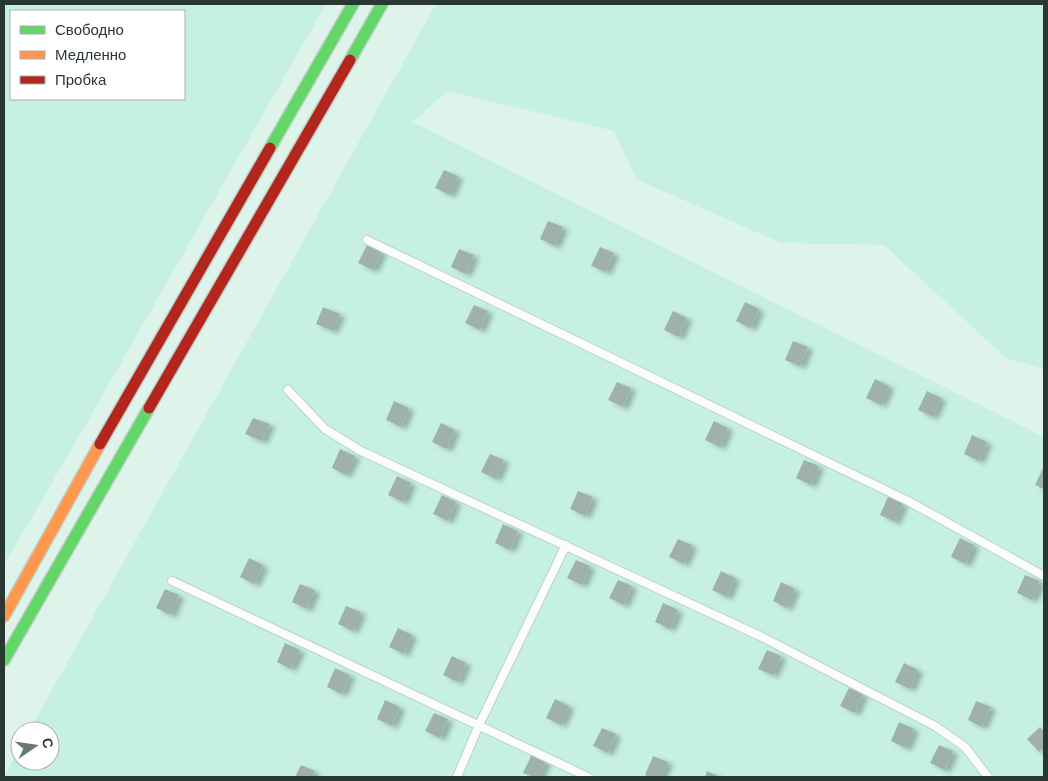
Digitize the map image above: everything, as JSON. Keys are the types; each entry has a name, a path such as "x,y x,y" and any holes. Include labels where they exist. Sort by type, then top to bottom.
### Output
{"highway":[{"path":"4,616 171,318 353,4"},
{"path":"4,660 382,4"}],"lane":[{"path":"367,240 908,501 1044,576"},
{"path":"288,390 325,429 361,452 760,636 936,726 965,746 988,777"},
{"path":"457,777 479,726 566,545"},
{"path":"172,581 588,777"}],"green space":[{"path":"4,4 326,4 4,565"},
{"path":"436,4 1044,4 1044,369 1006,358 884,245 781,243 636,179 614,131 447,91 413,122 1044,437 1044,777 4,777 10,765 10,771 60,771 60,721 35,721"}],"building":[{"path":"444,170 458,176 450,195 435,188"},
{"path":"548,221 563,227 555,246 540,239"},
{"path":"367,245 382,251 373,270 358,263"},
{"path":"600,247 614,253 606,272 591,266"},
{"path":"459,249 474,255 466,274 451,267"},
{"path":"745,302 759,309 751,328 736,321"},
{"path":"474,305 488,311 480,330 465,323"},
{"path":"323,307 340,314 333,331 316,324"},
{"path":"673,311 687,318 679,337 664,330"},
{"path":"793,341 808,347 800,366 785,360"},
{"path":"875,379 889,386 881,405 866,398"},
{"path":"617,382 631,388 623,407 608,400"},
{"path":"927,391 941,398 933,417 918,410"},
{"path":"394,401 409,408 401,427 386,420"},
{"path":"253,418 270,424 262,441 245,434"},
{"path":"714,421 728,428 720,447 705,440"},
{"path":"441,423 455,430 447,449 432,442"},
{"path":"972,435 987,442 979,461 964,454"},
{"path":"340,449 355,456 346,475 332,468"},
{"path":"490,454 504,460 496,479 481,472"},
{"path":"804,460 819,466 811,485 796,478"},
{"path":"1044,466 1044,489 1035,485"},
{"path":"397,476 411,483 403,502 388,495"},
{"path":"578,491 593,497 585,516 570,509"},
{"path":"442,495 456,502 448,521 433,514"},
{"path":"888,497 903,503 895,522 880,515"},
{"path":"503,524 518,531 510,550 495,543"},
{"path":"960,538 974,545 966,564 951,557"},
{"path":"678,539 692,545 684,564 669,557"},
{"path":"249,558 263,565 255,584 240,577"},
{"path":"576,560 590,566 582,585 567,578"},
{"path":"721,571 735,578 727,597 712,590"},
{"path":"1025,575 1040,581 1032,600 1017,593"},
{"path":"618,580 632,586 624,605 609,598"},
{"path":"781,582 795,589 787,608 773,601"},
{"path":"300,584 315,590 307,609 292,602"},
{"path":"165,589 179,595 171,615 156,608"},
{"path":"663,603 678,610 670,629 655,622"},
{"path":"346,606 361,612 353,631 338,624"},
{"path":"398,628 412,635 404,654 389,647"},
{"path":"285,643 300,650 291,669 277,662"},
{"path":"767,650 781,656 773,675 758,669"},
{"path":"452,656 466,663 458,682 443,675"},
{"path":"904,663 918,670 910,689 895,682"},
{"path":"335,668 350,675 342,694 327,687"},
{"path":"849,688 863,694 855,713 840,706"},
{"path":"555,699 569,706 561,725 546,718"},
{"path":"385,700 400,707 392,726 377,719"},
{"path":"976,701 991,707 982,727 968,720"},
{"path":"434,713 448,719 440,738 425,731"},
{"path":"899,722 914,729 906,748 891,741"},
{"path":"1040,727 1044,731 1044,748 1039,752 1027,739"},
{"path":"602,728 616,734 608,753 593,746"},
{"path":"939,745 953,751 945,770 930,763"},
{"path":"532,754 546,761 539,777 523,773"},
{"path":"653,756 668,762 661,777 645,775"},
{"path":"301,765 315,771 312,777 295,777"},
{"path":"707,771 720,777 705,777"}],"traffic: fast":[{"path":"270,148 353,4"},
{"path":"350,60 382,4"},
{"path":"4,660 149,408"}],"traffic: slow":[{"path":"4,616 100,444"}],"traffic: jam":[{"path":"149,408 350,60"},
{"path":"100,444 270,148"}]}
